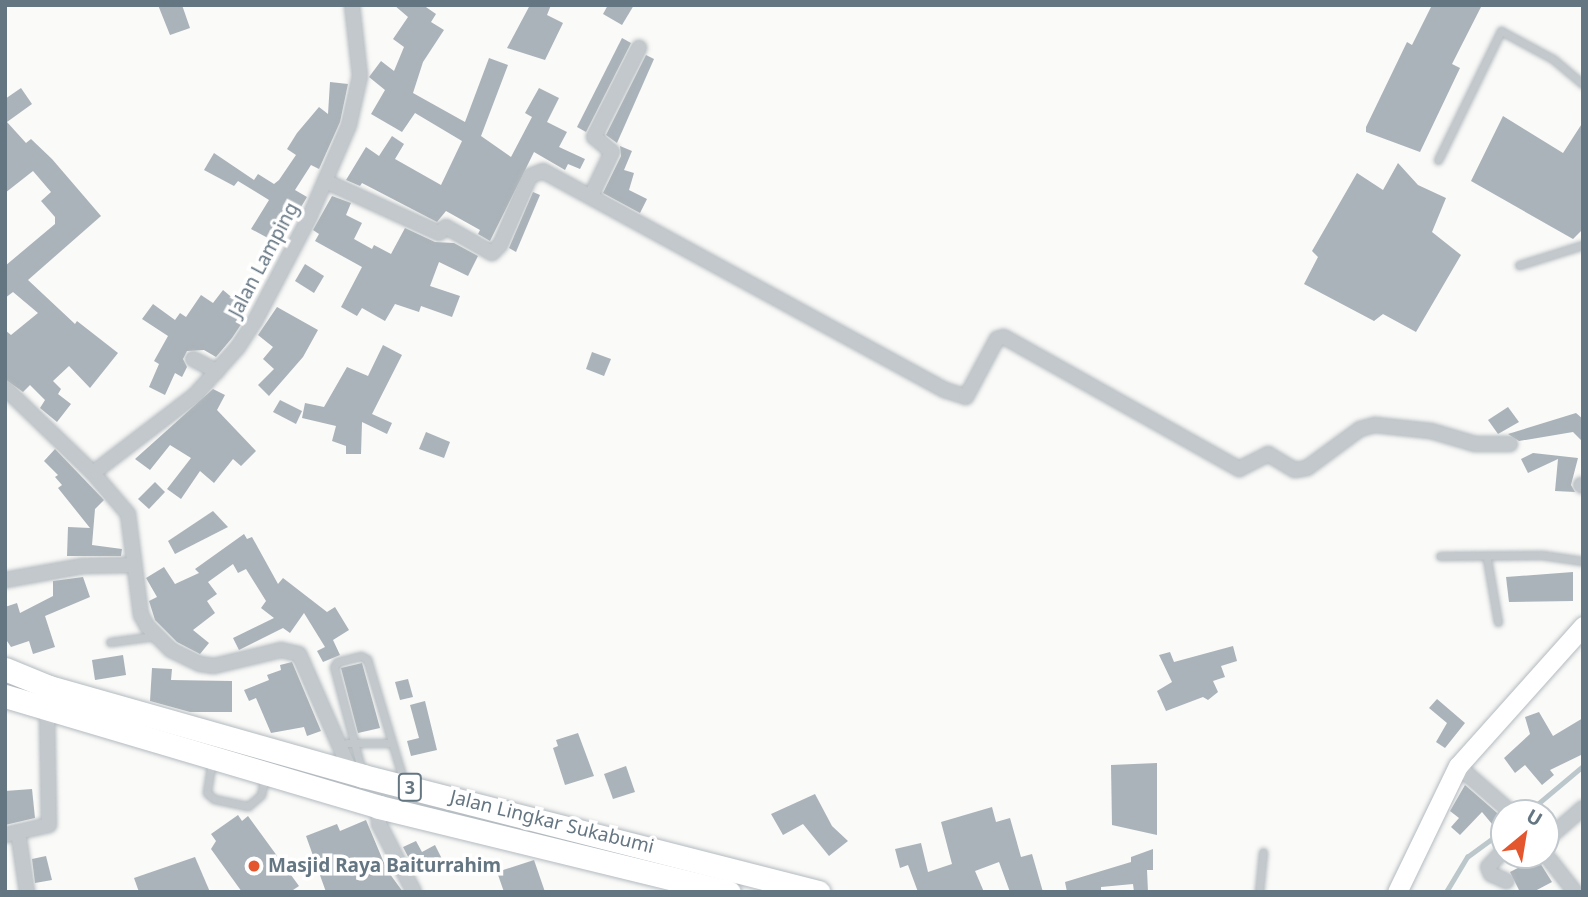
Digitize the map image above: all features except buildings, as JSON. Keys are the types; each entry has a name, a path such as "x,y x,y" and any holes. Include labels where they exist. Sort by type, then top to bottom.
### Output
{"main road":[{"path":"1397,892 1458,766 1583,626"},
{"name":"Jalan Lingkar Sukabumi","path":"5,669 49,687 357,774 594,832 818,892"},
{"name":"Jalan Lingkar Sukabumi","path":"5,696 265,776 379,807 696,888 729,892"},
{"path":"589,859 594,832"}],"street":[{"name":"Jalan Lamping","path":"93,473 195,395 217,371 256,319 325,181 357,98 360,76 352,5"},
{"path":"591,196 612,152 594,137 639,48"},
{"path":"325,181 439,233 446,227 492,253 500,246 534,172 543,171 892,364 962,397 970,392 1002,337 1239,469 1268,454 1295,470 1307,468 1360,429 1375,425 1431,432 1475,444 1510,444"},
{"path":"193,359 217,371"},
{"path":"5,388 93,473 128,514 141,615 157,636 184,658 214,666 281,650 299,654 345,743 357,774"},
{"path":"5,580 83,566 133,565"},
{"path":"27,892 12,834 49,825 47,710"},
{"path":"1458,766 1497,799"},
{"path":"379,807 379,824 414,892"},
{"path":"1560,828 1583,808"},
{"path":"1490,865 1488,867 1491,874 1506,881"},
{"path":"1557,869 1574,892"}],"lane":[{"path":"1438,160 1501,31 1553,59 1583,84"},
{"path":"1519,265 1583,245"},
{"path":"1440,556 1487,559 1542,555 1583,561"},
{"path":"1487,559 1498,622"},
{"path":"110,642 157,636"},
{"path":"392,744 345,743 334,667 337,662 367,657 405,786"},
{"path":"212,760 207,793 214,799 247,806 261,795 265,776"},
{"path":"1259,892 1263,852"}],"waterway":[{"path":"1544,799 1583,766"},
{"path":"1446,892 1467,857 1490,840"}],"place":[{"name":"Masjid Raya Baiturrahim","path":"254,866"}]}
